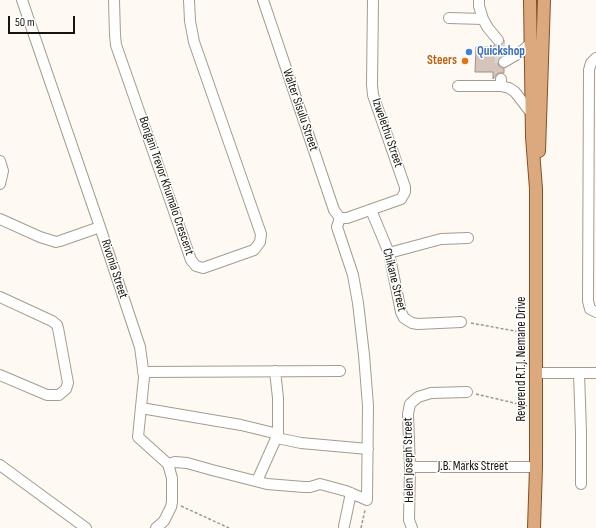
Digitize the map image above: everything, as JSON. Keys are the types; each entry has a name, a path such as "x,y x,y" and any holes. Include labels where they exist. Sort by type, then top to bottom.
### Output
{"main road":[{"name":"Reverend R.T.J. Nemane Drive","path":"530,0 532,114 536,189 536,467 534,528"},
{"name":"Reverend R.T.J. Nemane Drive","path":"536,189 540,135 544,0"}],"street":[{"name":"Rivonia Street","path":"22,0 140,347 144,372 138,437 168,464"},
{"name":"Bongani Trevor Khumalo Crescent","path":"114,0 114,35 119,52 192,260 196,266 203,268 254,250 259,245 261,237 194,42 190,21 190,0"},
{"name":"Walter Sisulu Street","path":"263,0 334,210 340,218"},
{"name":"Izwelethu Street","path":"340,218 347,218 401,199 406,190 373,95 373,0"},
{"path":"479,0 479,6 483,19 498,40"},
{"path":"449,18 483,19"},
{"path":"504,62 521,52 531,43"},
{"path":"596,58 591,63 589,70 588,301 589,307 596,312"},
{"path":"458,86 501,83 515,92 532,114"},
{"path":"0,161 3,171 0,184"},
{"name":"Chikane Street","path":"372,210 389,253 401,312 406,320 418,324 461,322"},
{"path":"156,528 164,520 172,502 172,478 168,464 175,462 187,463 267,484 310,487 320,484 351,493 367,500 368,406 358,303 353,275 337,227 340,218"},
{"path":"0,219 40,237 56,242 60,242 100,227"},
{"path":"389,253 441,239 468,238"},
{"path":"0,298 52,321 57,325 68,383 66,389 59,395 47,395 0,375"},
{"path":"257,481 278,436 278,398 275,371"},
{"path":"144,372 340,371"},
{"path":"535,373 596,373"},
{"path":"579,373 581,484"},
{"name":"Helen Joseph Street","path":"412,528 409,520 410,467 408,414 410,404 418,397 431,393 467,392"},
{"path":"141,408 241,425 301,443 368,449"},
{"path":"0,465 86,528"},
{"name":"J.B. Marks Street","path":"410,467 536,467"},
{"path":"344,526 351,493"}],"path":[{"path":"461,322 536,334"},
{"path":"467,392 536,408"},
{"path":"361,528 367,500"},
{"path":"172,502 229,528"}],"building":[{"path":"504,41 504,54 499,58 498,62 499,66 504,68 504,73 498,73 493,79 493,72 475,72 476,47 493,47 494,45 499,46 502,45"}],"tunnel":[{"path":"498,40 500,45 500,63"}],"place":[{"name":"Quickshop","path":"469,52"},
{"name":"Steers","path":"465,61"}]}
